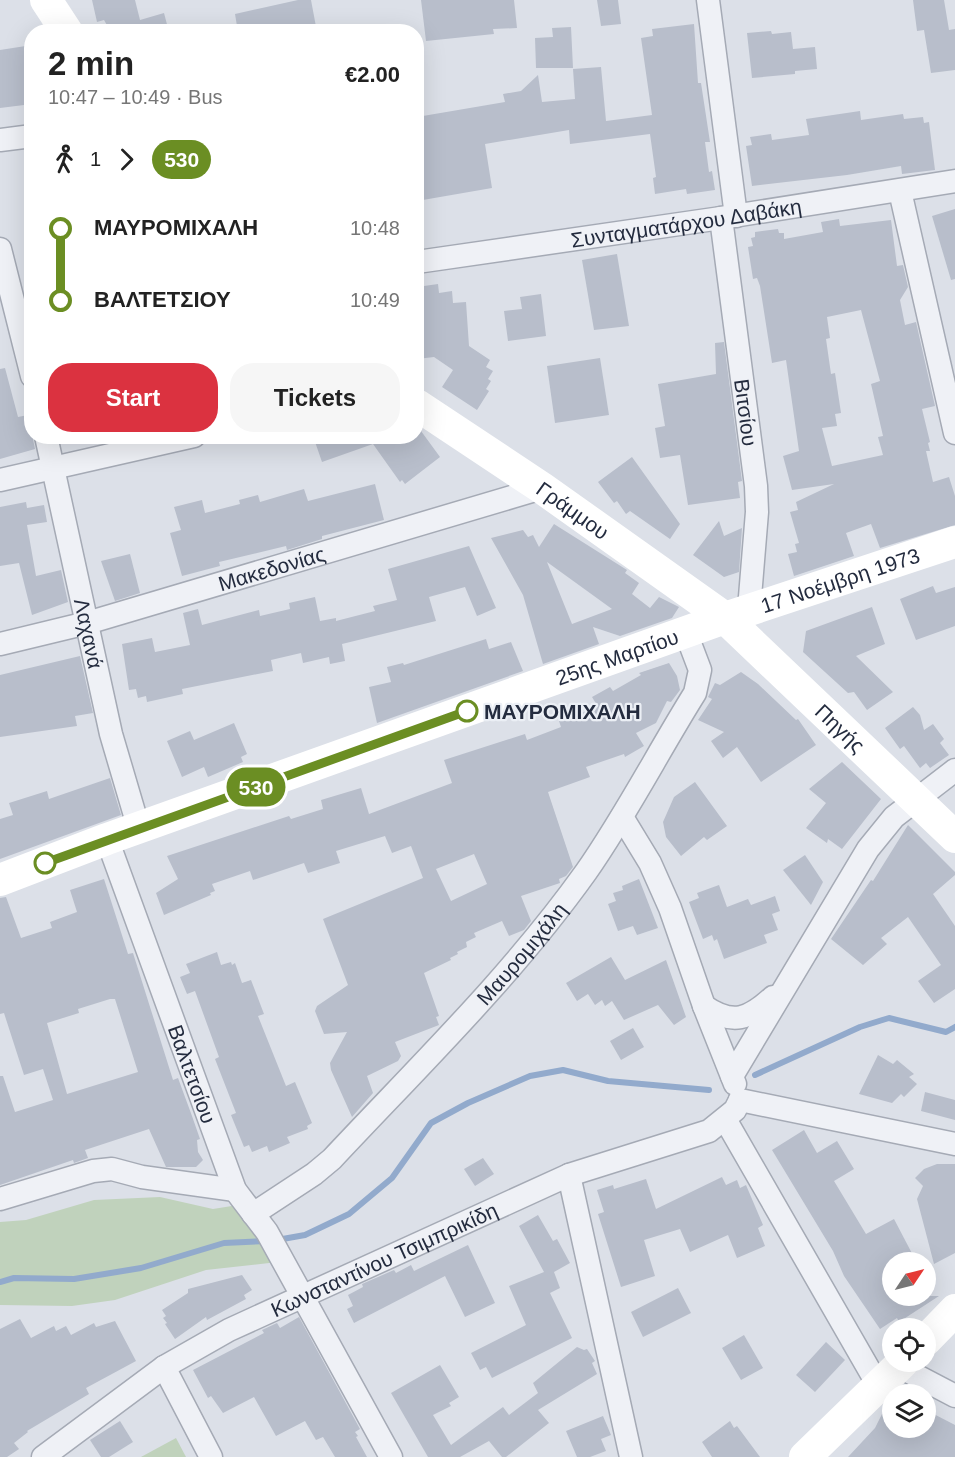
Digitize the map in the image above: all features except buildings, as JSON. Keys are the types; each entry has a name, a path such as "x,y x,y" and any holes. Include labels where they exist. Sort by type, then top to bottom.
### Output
{"street":[{"path":"46,0 62,24"},
{"name":"Βιτσίου","path":"715,1 729,217 756,486 757,512 750,609"},
{"path":"0,140 24,137"},
{"name":"Συνταγματάρχου Δαβάκη","path":"424,261 729,217 955,181"},
{"path":"900,191 955,433"},
{"path":"0,249 24,344"},
{"name":"Γράμμου","path":"424,410 542,488 750,609"},
{"name":"Λαχανά","path":"48,444 111,734 139,829"},
{"path":"0,480 158,444"},
{"name":"Μακεδονίας","path":"0,644 87,623 542,488"},
{"name":"17 Νοέμβρη 1973","path":"750,609 955,542"},
{"path":"750,609 764,629 765,644 770,660"},
{"name":"25ης Μαρτίου","path":"0,880 107,839 750,609"},
{"name":"Πηγής","path":"750,609 770,660 955,837"},
{"name":"Μαυρομιχάλη","path":"253,1214 314,1174 332,1159 486,997 585,874 622,817 699,682 697,659 686,633"},
{"path":"732,1076 868,849 894,817 916,798 955,771"},
{"path":"622,817 650,863 670,908 740,1100 955,1144"},
{"name":"Βαλτετσίου","path":"107,839 235,1190 267,1232 391,1457"},
{"path":"704,1006 720,1017 740,1017 759,1009 785,986"},
{"name":"Κωνσταντίνου Τσιμπρικίδη","path":"43,1457 164,1367 229,1330 569,1175 709,1131 735,1110 740,1100"},
{"path":"725,1119 882,1354"},
{"path":"0,1199 77,1174 112,1169 142,1177 235,1190"},
{"path":"569,1175 631,1457"},
{"path":"936,1330 955,1310"},
{"path":"164,1367 210,1457"},
{"path":"804,1456 892,1372"},
{"path":"895,1372 955,1396"}],"green space":[{"path":"160,1197 213,1209 238,1205 278,1262 206,1270 115,1300 72,1306 0,1305 0,1222 26,1220 94,1200"},
{"path":"176,1438 186,1457 141,1457"}],"waterway":[{"path":"755,1075 860,1027 889,1018 946,1032 955,1027"},
{"path":"277,1240 305,1235 349,1214 392,1178 431,1123 468,1103 530,1076 563,1070 608,1081 709,1090"},
{"path":"0,1282 14,1278 74,1279 141,1268 224,1243 267,1241"}],"bus line":[{"name":"530","path":"45,863 467,711"}],"place":[{"name":"ΜΑΥΡΟΜΙΧΑΛΗ","path":"467,711"}]}
